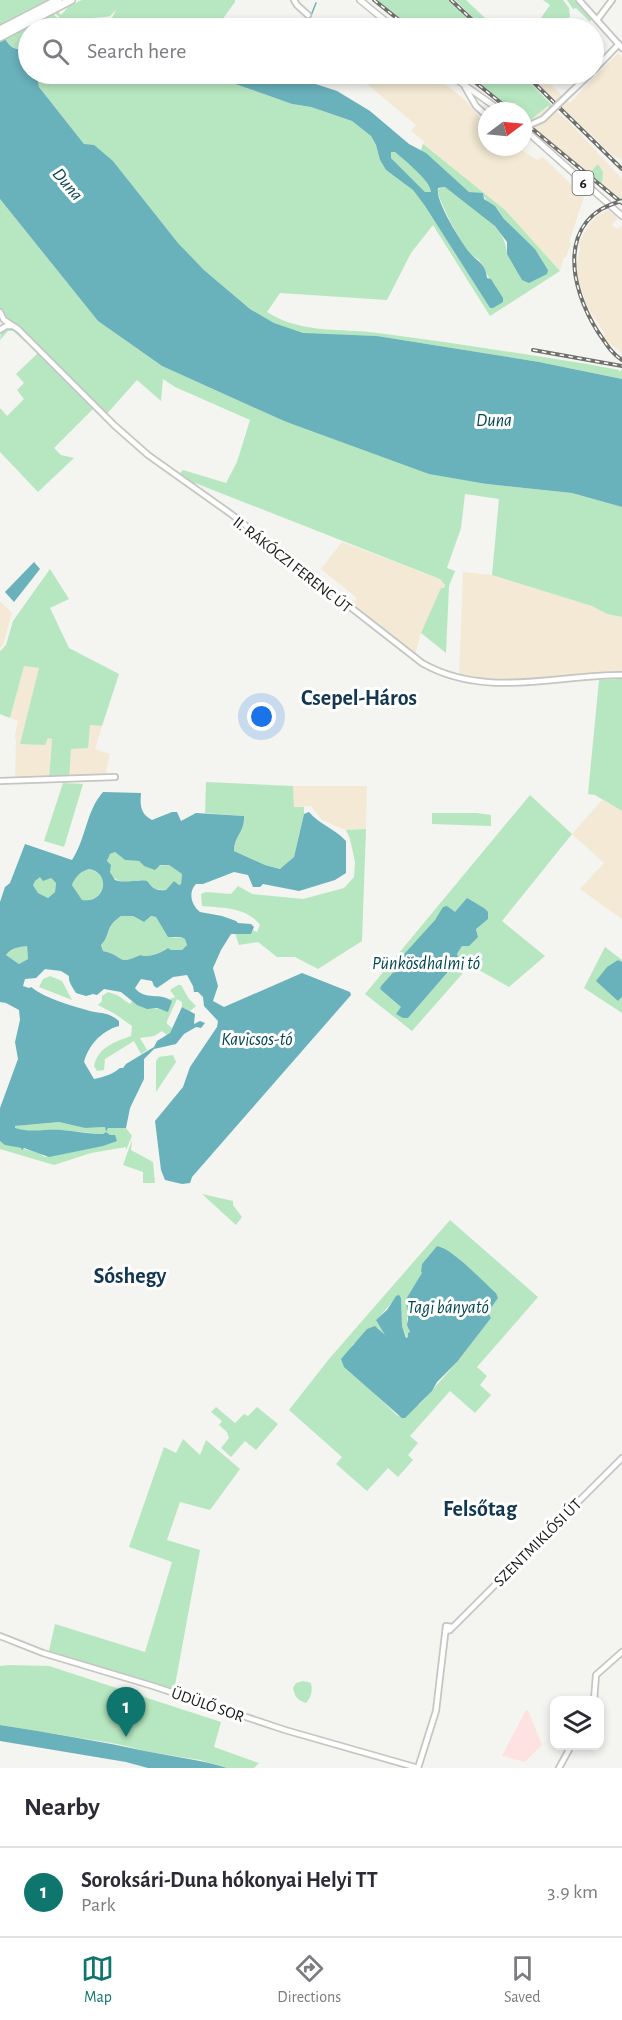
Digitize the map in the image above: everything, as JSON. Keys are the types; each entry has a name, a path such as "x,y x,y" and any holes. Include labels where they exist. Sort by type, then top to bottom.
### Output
{"highway":[{"path":"26,18 71,0"},
{"path":"33,18 59,3"},
{"path":"0,30 18,22"},
{"path":"0,37 18,27"}],"main road":[{"path":"360,0 382,18"},
{"path":"463,84 488,102"},
{"name":"6","path":"532,136 622,216"}],"street":[{"path":"294,0 308,15"},
{"path":"579,0 596,18"},
{"path":"598,18 612,0"},
{"path":"592,13 603,12"},
{"path":"604,28 621,48 613,51 604,60"},
{"path":"613,38 613,51"},
{"path":"463,84 478,106"},
{"path":"532,124 543,119 579,84"},
{"path":"474,102 475,97 479,96"},
{"path":"478,102 479,96"},
{"path":"0,313 2,324"},
{"name":"II. RÁKÓCZI FERENC ÚT","path":"2,324 15,326 107,418 148,455 231,514 403,650 429,667 459,678 492,684 622,675"},
{"path":"0,781 115,777"},
{"name":"SZENTMIKLÓSI ÚT","path":"418,1768 436,1711 446,1629 450,1630 622,1458"},
{"name":"ÜDÜLŐ SOR","path":"0,1636 43,1653 153,1686 289,1732 418,1768"},
{"path":"594,1696 596,1675 622,1652"},
{"path":"559,1768 569,1750"}],"shaded area":[{"path":"618,53 622,58 622,160 613,156 538,84 550,84 570,103 588,84 604,84 604,68"},
{"path":"367,84 445,84 466,101 478,115 478,156 531,156 537,160 543,157 584,197 569,242 571,243 560,271 505,210 423,144 425,142 411,131 416,125"},
{"path":"549,106 569,122 622,179 622,198 617,197 601,184 603,172 598,165 589,174 532,127 532,119"},
{"path":"608,210 618,218 612,225 617,229 622,226 622,353 603,338 605,334 584,302 575,269 580,250 579,243 589,225 597,216"},
{"path":"342,542 440,579 445,585 421,633 415,655 351,605 357,598 321,569"},
{"path":"463,572 492,575 622,617 622,679 493,686 459,680"},
{"path":"0,601 12,613 3,645 0,648"},
{"path":"24,666 40,668 20,743 45,745 48,738 52,739 49,780 15,781 15,735 18,721 10,718"},
{"path":"89,725 102,726 95,749 110,754 104,781 69,781 71,748"},
{"path":"293,786 367,786 366,829 346,830 322,820 311,806 294,807"},
{"path":"602,800 622,811 622,919 580,889 604,863 572,834"},
{"path":"528,1710 542,1745 525,1762 502,1756"}],"green space":[{"path":"0,0 48,0 0,25"},
{"path":"82,0 235,0 223,18 112,18 116,10 110,16 105,17 60,18 55,13 58,12 61,15 70,5"},
{"path":"377,0 449,0 468,18 399,18"},
{"path":"455,0 466,0 485,18 474,18"},
{"path":"543,0 563,0 569,8 570,17 541,18 550,5"},
{"path":"567,0 574,0 591,18 586,18 576,8 573,9"},
{"path":"53,14 57,18 45,18"},
{"path":"18,32 18,48 10,45 5,39"},
{"path":"38,84 235,84 292,104 311,107 352,121 371,136 386,170 413,190 425,206 490,308 496,286 479,260 471,255 462,243 445,212 438,189 445,187 484,215 500,233 507,254 548,270 535,249 504,219 496,207 482,194 469,192 421,150 423,144 505,210 560,271 490,316 433,225 411,253 387,300 280,293 267,312 293,324 307,327 404,336 587,364 619,370 619,372 622,369 622,379 539,362 377,336 303,334 274,323 250,309 204,270 178,243 113,161 84,144"},
{"path":"479,84 531,84 554,107 548,106 532,119 532,102 502,102"},
{"path":"391,152 395,152 416,170 431,192 425,192 391,158"},
{"path":"598,164 603,172 602,184 622,200 620,200 589,174"},
{"path":"0,199 98,321 162,366 284,421 487,484 572,493 622,507 622,617 492,575 499,499 465,494 461,528 447,568 455,571 449,586 446,653 421,633 441,588 444,588 445,585 440,579 195,483 191,489 176,477 183,470 226,483 237,462 250,420 175,387 163,379 161,401 137,380 104,417 94,408 54,448 61,455 74,458 38,492 0,452 0,408 7,416 24,399 17,390 24,383 16,374 38,353 13,331 8,331 0,340 1,332 11,328 0,314"},
{"path":"50,569 69,599 50,608 69,648 119,674 102,726 90,725 88,748 71,749 69,781 49,780 52,739 48,738 45,745 20,744 39,668 24,666 10,718 0,714 0,651 6,645 13,621"},
{"path":"622,679 622,811 595,795 588,794 599,680"},
{"path":"206,782 293,786 294,807 304,807 294,857 281,869 265,865 234,851 244,816 205,813"},
{"path":"63,783 83,784 64,847 44,841"},
{"path":"530,795 572,834 502,921 545,956 509,987 470,965 412,1031 365,994","holes":["479,905 484,908 488,919 476,928 478,937 462,946 457,954 459,959 408,1018 404,1018 401,1007 380,989 381,986 395,972 441,912 455,912 461,906"]},
{"path":"432,813 491,815 491,826 432,824"},
{"path":"366,829 362,941 318,969 295,957 277,957 258,942 239,945 235,933 251,934 253,930 257,932 260,925 255,919 234,909 202,906 201,894 206,892 231,894 238,886 252,894 303,899 344,888 354,877 355,862 346,830"},
{"path":"115,852 125,860 139,861 144,866 169,865 182,874 181,884 174,881 166,890 154,889 139,880 125,882 117,880 111,874 108,863 110,854"},
{"path":"89,869 101,876 103,887 96,897 82,900 72,885 83,871"},
{"path":"41,876 51,878 56,883 55,892 48,898 38,893 33,885 34,881"},
{"path":"121,916 133,916 144,922 151,916 156,917 164,930 174,938 185,939 187,945 182,950 168,948 147,956 121,959 103,951 101,944 113,924"},
{"path":"27,946 28,959 19,964 6,955 13,949"},
{"path":"605,947 622,960 622,962 617,960 618,1001 622,997 622,1013 584,988"},
{"path":"50,976 62,981 72,1000 39,987 43,979"},
{"path":"181,985 196,1006 190,1011 182,1007 182,1002 177,999 167,1021 172,1028 170,1033 167,1035 162,1031 154,1036 140,1038 147,1050 141,1054 134,1041 105,1059 104,1070 97,1071 94,1066 99,1054 108,1046 131,1036 132,1026 98,1005 102,1001 102,996 108,992 130,1004 132,1001 145,1007 168,1011 170,999 175,997 170,990"},
{"path":"173,1055 176,1062 156,1092 156,1061 159,1057"},
{"path":"59,1122 85,1128 105,1127 106,1132 103,1134 15,1129 15,1126"},
{"path":"108,1128 126,1128 132,1136 126,1150 126,1147 91,1153 54,1165 0,1149 0,1141 6,1145 37,1152 45,1157 117,1141 106,1132"},
{"path":"132,1140 131,1150 153,1162 155,1183 143,1183 143,1172 123,1165"},
{"path":"202,1194 233,1201 233,1205 242,1217 236,1225"},
{"path":"450,1220 538,1297 477,1367 487,1376 480,1385 491,1395 475,1413 450,1391 410,1436 418,1443 408,1455 413,1460 398,1477 388,1468 367,1491 336,1464 342,1457 289,1410 329,1359","holes":["437,1246 458,1259 496,1293 498,1298 488,1311 491,1318 420,1404 398,1416 344,1365 353,1344 378,1328 386,1335 377,1322 397,1296 401,1298 402,1326 408,1337 410,1332 407,1323 407,1297 423,1273 422,1264"]},
{"path":"216,1407 235,1423 244,1414 248,1416 257,1407 278,1424 256,1450 245,1441 231,1457 221,1448 229,1438 227,1432 219,1425 222,1421 211,1412"},
{"path":"183,1439 200,1455 206,1440 240,1469 210,1510 180,1502 167,1540 200,1550 173,1696 48,1655 55,1624 145,1652 172,1562 129,1547 164,1447 176,1453"},
{"path":"0,1666 49,1666 221,1722 214,1747 259,1763 254,1768 227,1768 200,1760 117,1744 0,1725"},
{"path":"303,1681 311,1683 312,1686 306,1703 297,1698 293,1688 296,1683"}],"water":[{"name":"Duna","path":"0,30 10,46 18,49 18,84 38,84 84,144 94,145 113,161 178,243 204,270 250,309 274,323 303,333 377,336 539,362 622,379 622,507 572,493 487,484 429,474 284,421 162,366 98,321 0,199"},
{"path":"235,84 316,84 337,91 370,111 409,144 426,153 469,192 483,193 484,199 495,206 504,219 535,249 548,270 547,274 529,283 522,280 507,254 507,242 495,226 445,187 438,188 440,202 454,230 469,252 483,266 487,278 491,279 503,298 503,302 490,308 413,190 386,170 371,136 352,121 311,107 292,104","holes":["391,152 395,152 422,176 431,192 425,192 391,158"]},
{"path":"34,562 40,569 14,602 5,592"},
{"name":"Kavicsos-tó","path":"103,792 141,793 142,809 145,815 152,820 172,812 177,812 181,821 196,813 244,816 234,851 280,869 294,857 304,814 309,812 346,841 346,873 335,880 299,891 263,884 260,887 253,887 248,875 234,872 203,884 196,884 192,891 194,906 200,912 222,916 238,923 251,924 254,927 251,934 231,934 221,950 213,968 218,986 213,1001 224,1007 302,973 350,992 351,995 192,1177 190,1183 182,1184 165,1180 161,1170 155,1121 183,1087 190,1067 217,1027 218,1021 204,1006 203,997 198,992 194,992 187,975 173,977 157,988 152,981 141,979 135,988 143,994 172,1001 168,1012 137,1005 121,992 104,989 97,995 86,996 76,993 69,976 61,971 45,969 36,978 25,979 23,986 31,987 66,1004 107,1014 119,1021 119,1026 112,1028 96,1040 86,1056 84,1062 94,1079 123,1068 154,1047 157,1041 170,1033 182,1007 195,1014 194,1024 200,1021 205,1023 201,1028 196,1027 184,1034 176,1044 154,1049 144,1059 144,1079 130,1108 126,1128 108,1128 106,1132 115,1135 117,1141 49,1157 24,1148 22,1150 5,1145 0,1141 0,1108 18,1059 15,1042 20,1020 19,1010 0,1002 0,902 25,844 72,860 97,800","holes":["115,852 125,860 139,861 144,866 155,870 160,865 169,865 182,874 181,884 174,881 166,890 157,890 147,881 115,880 110,872 111,865 107,861 110,854","89,869 96,872 101,876 103,882 100,893 90,900 82,900 72,885 83,871","40,877 43,881 51,878 56,883 55,892 48,898 38,893 33,885","121,916 133,916 144,922 151,916 156,917 168,937 181,937 185,939 187,945 182,950 168,948 151,955 140,955 128,960 121,959 103,951 101,945 116,920","27,946 28,959 19,964 6,955 13,949","59,1122 85,1128 105,1127 106,1132 103,1134 61,1130 26,1130 15,1128 15,1126"]},
{"name":"Pünkösdhalmi tó","path":"467,898 488,912 488,919 476,929 478,937 469,946 462,946 457,954 459,959 408,1018 396,1014 401,1007 380,989 381,986 401,964 398,961 435,920 443,907 447,906 455,912"},
{"path":"618,960 622,962 622,997 618,1001 596,981 607,967"},
{"name":"Tagi bányató","path":"437,1246 444,1248 459,1259 496,1293 498,1298 488,1312 491,1318 457,1362 437,1382 432,1391 405,1418 402,1418 344,1367 341,1359 367,1329 375,1326 385,1335 376,1320 399,1295 402,1326 406,1338 408,1337 410,1332 407,1325 406,1299 422,1273 422,1264"},
{"path":"0,1725 112,1744 227,1768 148,1768 126,1762 0,1741"}],"waterway":[{"path":"310,18 316,3"}],"railway":[{"path":"374,0 396,18"},
{"path":"451,0 470,18"},
{"path":"477,84 500,102"},
{"path":"535,84 622,169"},
{"path":"532,128 622,203"},
{"path":"622,201 601,210 586,222 578,238 574,256 575,275 588,314 608,347 622,360"},
{"path":"533,350 622,366"}],"place":[{"name":"Soroksári-Duna hókonyai Helyi TT","path":"126,1737"}],"district":[{"name":"Csepel-Háros","path":"359,697"},
{"name":"Sóshegy","path":"130,1275"},
{"name":"Felsőtag","path":"480,1508"}]}
